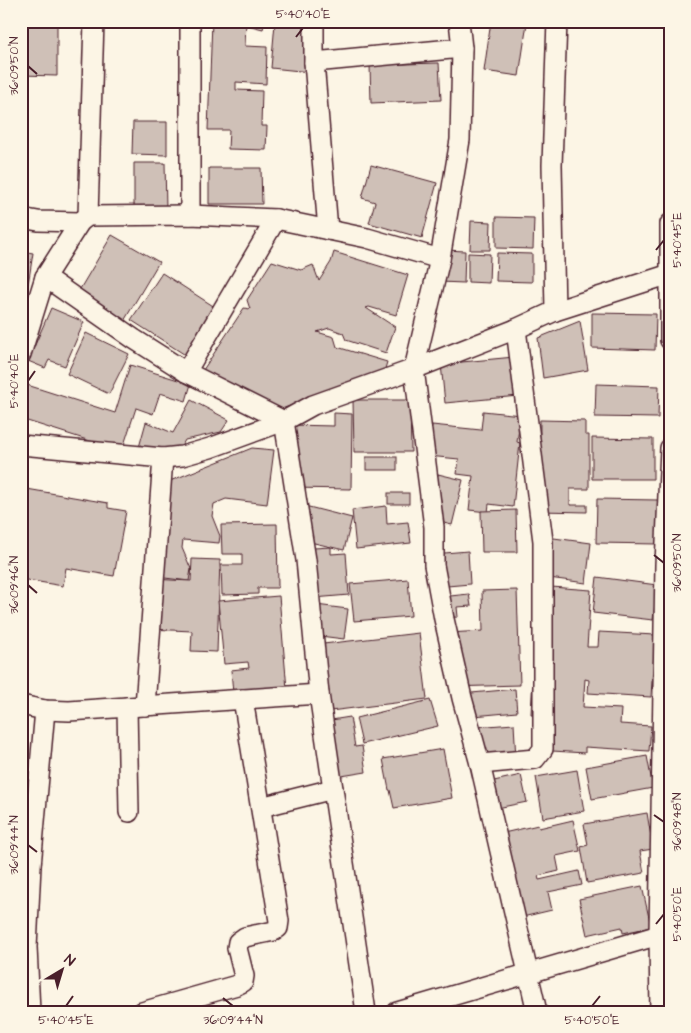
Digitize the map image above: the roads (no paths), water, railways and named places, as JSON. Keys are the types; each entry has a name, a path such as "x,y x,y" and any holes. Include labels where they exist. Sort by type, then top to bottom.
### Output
{"street":[{"path":"21,354 45,277 84,219 94,21"},
{"path":"190,21 190,215"},
{"path":"314,21 314,62 328,230"},
{"path":"460,21 462,48 460,140 440,259 414,369 434,527 434,565 456,672 480,764 537,1012"},
{"path":"555,311 552,165 557,21"},
{"path":"314,62 462,48"},
{"path":"21,218 38,221 190,215 276,219 367,238 440,259"},
{"path":"186,372 276,219"},
{"path":"670,224 670,340"},
{"path":"21,445 163,458 182,456 210,448 284,420 313,405 414,369 516,329 555,311 669,275"},
{"path":"45,277 134,339 186,372 284,420"},
{"path":"480,764 535,759 543,749 543,542 516,329"},
{"path":"284,420 306,560 319,694 366,1012"},
{"path":"660,1012 659,935 665,565 670,448"},
{"path":"129,812 136,706 163,458"},
{"path":"21,705 45,710 69,711 319,694"},
{"path":"142,1012 237,986 243,982 244,976 236,948 238,942 245,937 274,931 278,928 279,921 243,699"},
{"path":"30,1012 24,947 29,812 45,710"},
{"path":"261,807 333,789"},
{"path":"397,1012 434,1006 528,972 659,935"}]}
